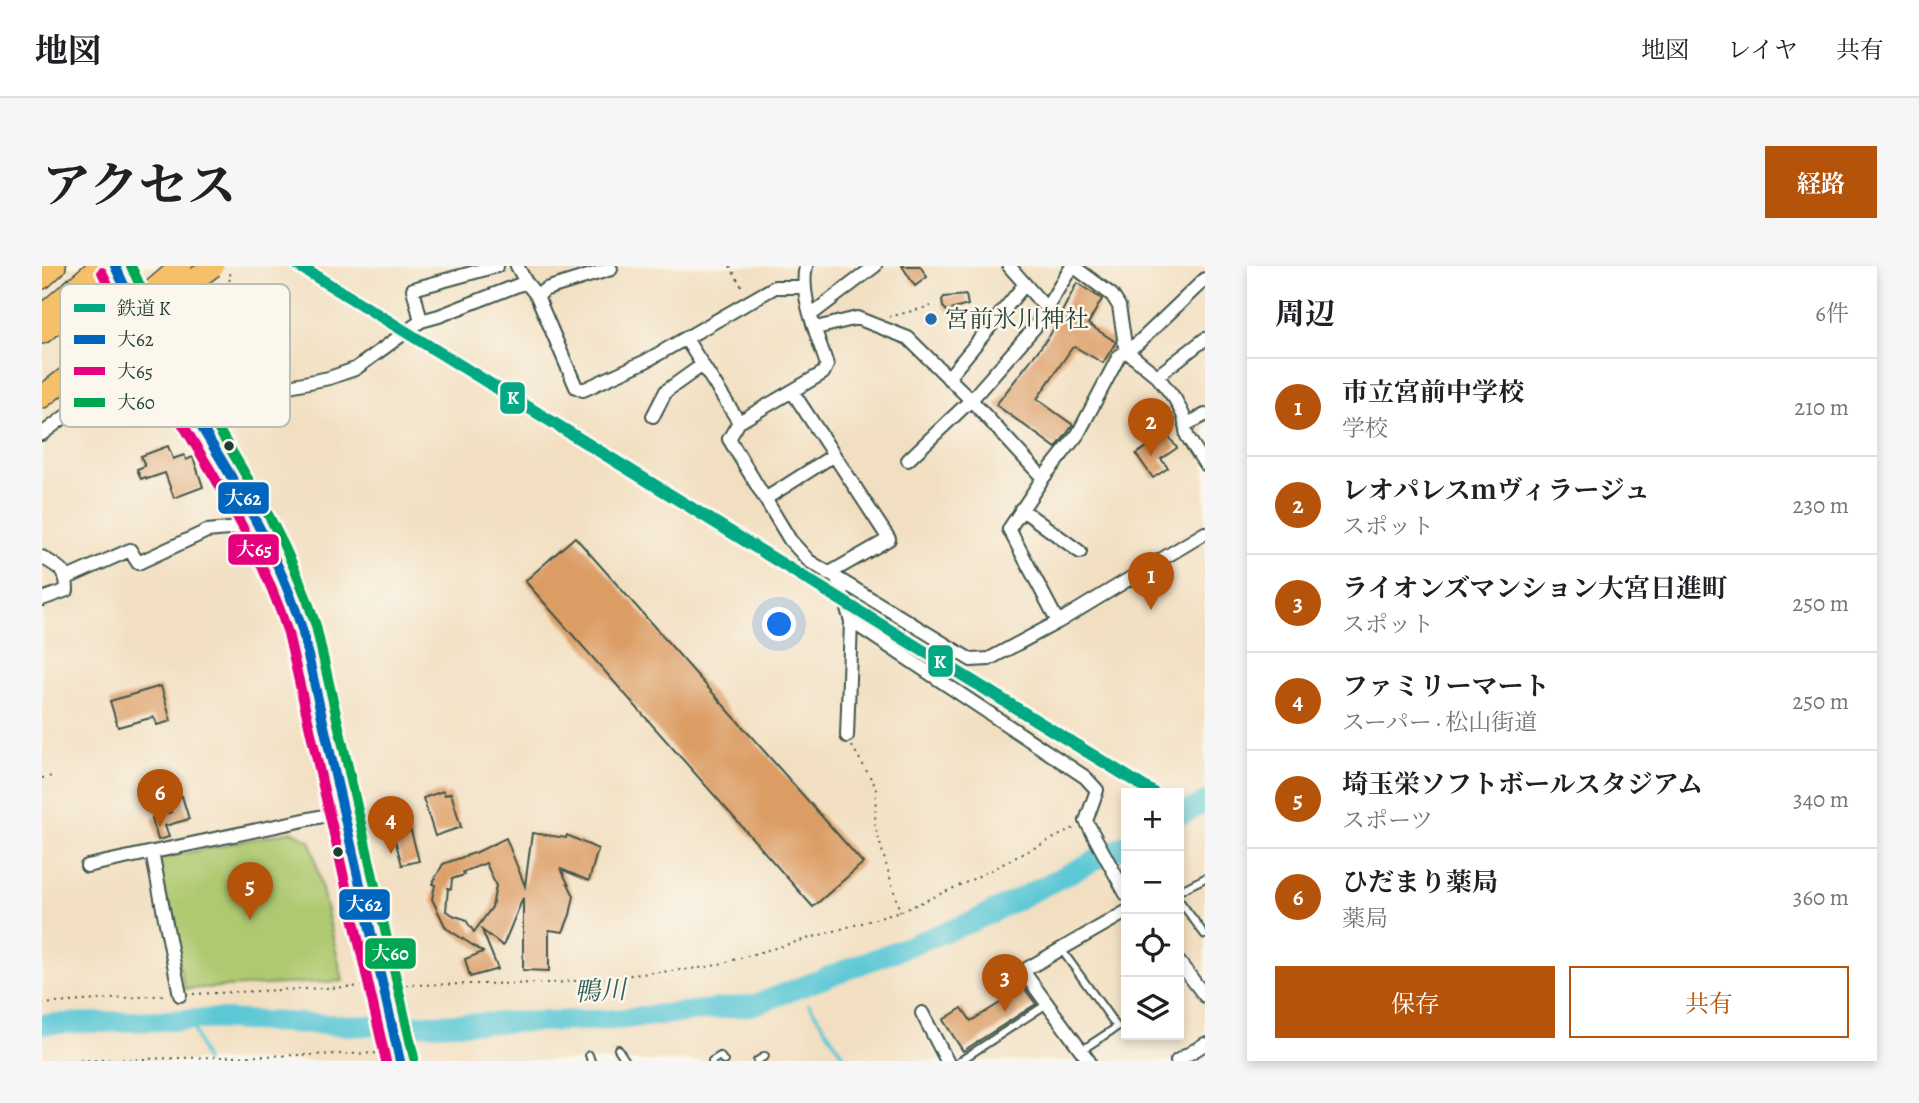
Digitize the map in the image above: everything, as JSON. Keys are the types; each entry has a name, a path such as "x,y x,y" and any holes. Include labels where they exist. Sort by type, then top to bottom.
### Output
{"highway":[{"path":"42,278 55,266"},
{"path":"87,284 103,272 130,266"},
{"path":"170,284 181,266"},
{"path":"199,284 220,268"},
{"path":"42,317 60,304"},
{"path":"42,333 60,315"},
{"path":"42,383 60,373"},
{"path":"42,397 60,385"}],"main road":[{"path":"201,427 260,526 295,603 398,1054"}],"street":[{"path":"421,321 412,289 497,266"},
{"path":"517,266 537,296 576,387 583,390 646,361 775,287 804,287"},
{"path":"806,266 804,287 827,365 824,373 739,422 729,439 790,540 809,561 971,660 989,659 1058,622 1205,533"},
{"path":"812,314 875,266"},
{"path":"1009,266 1046,308"},
{"path":"908,460 971,401 1035,327 1073,266 1112,295 1119,306 1126,351 1157,376 1175,399 1187,436 1205,464"},
{"path":"537,296 546,289 611,269"},
{"path":"1058,622 1009,529 1043,478 1078,434 1119,356 1138,343 1205,279"},
{"path":"290,386 329,378 355,369 421,321 526,282"},
{"path":"948,378 1025,284"},
{"path":"816,328 857,318 908,338 1043,478"},
{"path":"686,339 739,422"},
{"path":"1157,376 1205,339"},
{"path":"653,416 666,391 701,366"},
{"path":"792,391 889,540 833,577"},
{"path":"1185,425 1205,415"},
{"path":"42,434 60,420"},
{"path":"765,499 834,455"},
{"path":"1021,509 1080,552"},
{"path":"67,578 130,550 138,563 207,531 260,526"},
{"path":"42,557 63,570 67,578 67,590 42,600"},
{"path":"833,577 851,621 847,736"},
{"path":"851,621 1085,777 1097,790 1087,824 1121,885"},
{"path":"87,866 342,812"},
{"path":"152,852 180,995"},
{"path":"1085,1056 1023,971 1122,914"},
{"path":"1184,968 1204,992"},
{"path":"922,1013 947,1061"},
{"path":"1177,1061 1205,1044"}],"lane":[{"path":"1184,888 1205,878"},
{"path":"1184,907 1205,934"},
{"path":"1061,949 1117,1027 1085,1056"},
{"path":"960,1061 1047,1004"},
{"path":"618,1049 626,1061"},
{"path":"712,1061 720,1056 724,1061"},
{"path":"757,1061 765,1056"}],"path":[{"path":"730,266 750,302"},
{"path":"220,268 232,277 226,284"},
{"path":"868,322 931,306"},
{"path":"847,736 876,787 875,826 900,912"},
{"path":"42,778 53,776"},
{"path":"42,1004 180,995 554,983 709,967 900,912 1087,824"},
{"path":"59,1061 398,1054"}],"green space":[{"path":"292,831 311,842 343,981 184,989 159,859"}],"building":[{"path":"902,266 920,266 927,277 915,286"},
{"path":"1077,283 1102,299 1088,324 1116,342 1103,363 1075,347 1072,348 1037,399 1073,425 1056,448 996,405 1050,335"},
{"path":"966,295 968,305 947,311 943,307 944,297"},
{"path":"1167,434 1177,448 1161,459 1168,468 1153,478 1136,454"},
{"path":"168,446 173,459 184,455 186,460 193,457 203,487 174,498 165,473 141,479 137,469 145,466 141,456"},
{"path":"575,537 863,863 813,907 525,581"},
{"path":"161,686 171,721 157,725 154,717 118,727 110,701"},
{"path":"443,791 445,795 451,793 461,827 435,836 423,798"},
{"path":"182,796 189,819 165,826 169,837 158,840 152,818 171,812 168,800"},
{"path":"411,831 419,861 402,865 394,836"},
{"path":"532,833 566,838 567,835 598,849 589,881 561,869 574,896 563,932 549,930 549,971 523,970 523,898 503,946 482,930 498,969 470,977 465,959 483,952 446,928 432,899 435,885 432,884 443,864 506,838 525,886","holes":["486,863 496,886 492,907 474,932 465,919 446,911 448,888 451,889 452,879 464,875 463,872"]},
{"path":"1024,988 1036,1004 963,1051 943,1020 962,1008 971,1021"}],"waterway":[{"name":"鴨川","path":"1184,813 1205,802"},
{"name":"鴨川","path":"42,1024 215,1019 357,1026 610,1020 754,1005 974,921 1121,848"},
{"path":"809,1004 847,1061"},
{"path":"190,1019 205,1061"}],"tunnel":[{"path":"115,266 123,284"}],"rail line":[{"name":"K","path":"299,266 1146,788"}],"transit line":[{"name":"大62","path":"115,266 123,284"},
{"name":"大60","path":"131,266 139,284"},
{"name":"大65","path":"102,272 108,284"},
{"name":"大65","path":"185,427 245,532 261,564 288,633 386,1061"},
{"name":"大62","path":"202,427 275,560 302,629 400,1061"},
{"name":"大60","path":"217,427 289,555 316,626 414,1058"}],"place":[{"name":"宮前氷川神社","path":"931,319"},
{"name":"レオパレスｍヴィラージュ","path":"1151,456"},
{"name":"市立宮前中学校","path":"1151,610"},
{"name":"ひだまり薬局","path":"160,827"},
{"name":"ファミリーマート","path":"391,854"},
{"name":"埼玉栄ソフトボールスタジアム","path":"250,920"},
{"name":"ライオンズマンション大宮日進町","path":"1005,1012"}]}
